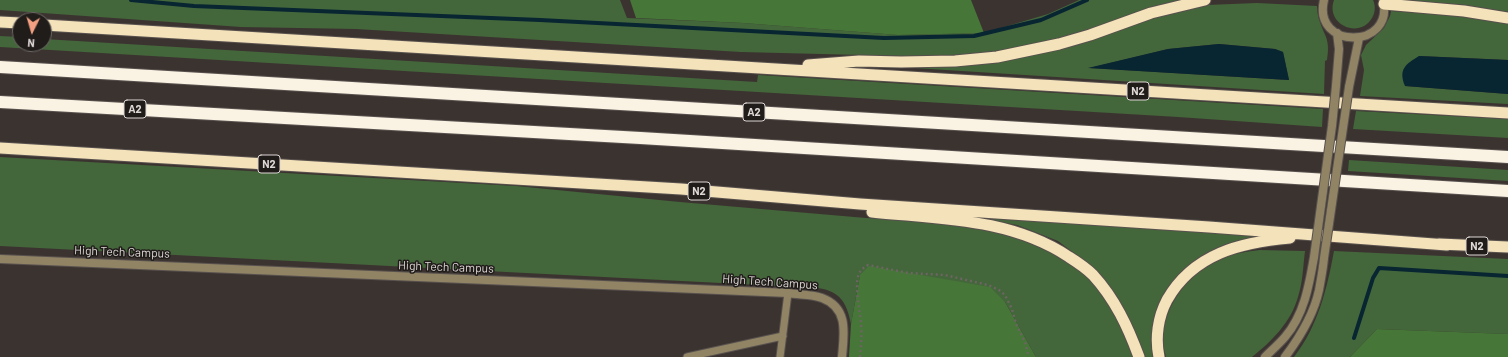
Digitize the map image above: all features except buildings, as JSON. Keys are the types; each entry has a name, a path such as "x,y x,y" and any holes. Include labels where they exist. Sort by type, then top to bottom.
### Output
{"highway":[{"name":"N2","path":"767,68 859,61 955,61 998,57 1059,44 1090,35 1150,13 1205,0"},
{"path":"1384,2 1464,11 1508,18"},
{"path":"0,22 12,23"},
{"name":"N2","path":"52,25 1508,113"},
{"name":"A2","path":"0,67 1508,157"},
{"name":"A2","path":"0,102 271,116 1159,168 1508,191"},
{"name":"N2","path":"0,148 681,189 860,204 1201,226 1447,245"},
{"name":"N2","path":"860,204 872,212 939,218 1016,231 1035,238 1061,251 1092,274 1102,286 1124,320 1139,357"},
{"name":"N2","path":"1159,357 1157,339 1161,313 1176,286 1182,278 1210,257 1235,247 1259,241 1290,238 1508,247"}],"street":[{"path":"1324,0 1323,8 1325,20 1332,30 1344,37 1359,38 1366,36 1376,29 1383,17 1384,2"},
{"path":"1265,357 1285,337 1292,327 1300,312 1308,288 1314,257 1332,126 1339,49 1336,33"},
{"path":"1285,357 1304,328 1316,302 1319,290 1349,87 1359,38"},
{"name":"High Tech Campus","path":"0,259 788,293 822,298 830,303 840,313 844,329 842,357"}],"lane":[{"path":"780,357 788,293"},
{"path":"687,357 711,354 783,336"}],"path":[{"path":"860,357 862,342 858,279 859,273 868,265 908,273 945,275 988,285 999,290 1005,295 1012,309 1029,357"}],"green space":[{"path":"0,0 620,0 627,18 743,23 898,35 984,33 1048,14 1079,0 1185,0 1056,41 955,56 741,52 356,29 241,27 52,14 52,12 0,10"},
{"path":"630,0 971,0 984,33 898,35 743,23 636,18"},
{"path":"1334,0 1373,0 1375,7 1374,14 1366,25 1359,28 1345,26 1334,16"},
{"path":"1399,0 1508,0 1508,12 1464,5"},
{"path":"1257,3 1317,6 1319,18 1328,46 1327,60 1325,61 1324,94 883,66 955,66 1207,5","holes":["1219,44 1275,49 1283,52 1289,80 1090,68 1168,49"]},
{"path":"1391,11 1463,16 1508,23 1508,60 1419,56 1405,86 1508,94 1508,104 1360,96 1364,70 1361,55 1366,45 1384,28"},
{"path":"0,36 12,37 12,48 0,47"},
{"path":"52,39 757,82 758,75 1323,109 1322,127 1178,117 52,50"},
{"path":"1356,111 1508,119 1508,138 1353,129"},
{"path":"0,157 516,186 866,218 935,221 1014,234 1054,251 1089,276 1109,302 1120,322 1133,357 1036,357 1005,302 860,275 851,324 845,304 841,299 832,292 818,288 0,246"},
{"path":"1349,160 1508,170 1508,181 1348,171"},
{"path":"948,213 1291,233 1233,242 1202,256 1188,266 1176,277 1159,305 1154,322 1152,341 1153,357 1144,357 1128,316 1116,296 1094,268 1058,241 1017,225"},
{"path":"1260,250 1305,251 1300,291 1295,306 1286,323 1273,338 1252,357 1166,357 1162,339 1163,328 1167,316 1179,293 1195,273 1215,260 1226,256"},
{"path":"1334,251 1508,259 1508,334 1377,329 1350,357 1294,357 1309,333 1320,307 1325,293"},
{"path":"869,266 990,287 1005,302 1036,357 849,357 851,324 860,275"},
{"path":"1377,329 1508,334 1508,357 1350,357"}],"water":[{"path":"1219,44 1275,49 1283,52 1289,80 1088,68 1168,49"},
{"path":"1419,56 1508,60 1508,94 1405,86 1402,75 1404,68"}],"waterway":[{"path":"131,0 194,6 540,20 884,38 974,36 1041,20 1087,0"},
{"path":"1354,338 1373,278 1379,268 1508,276"}]}
